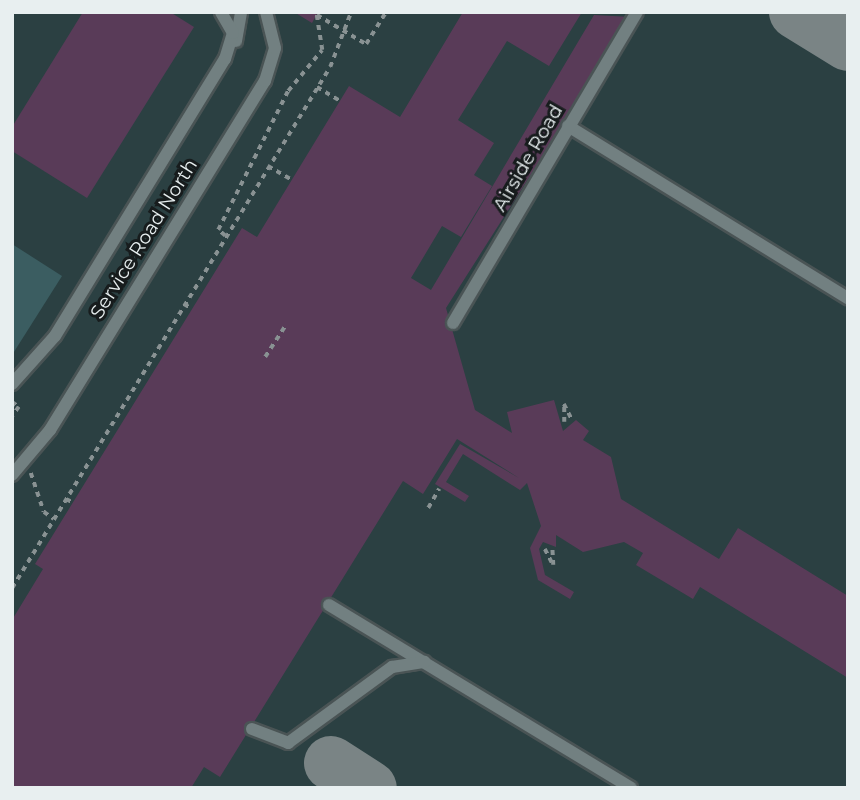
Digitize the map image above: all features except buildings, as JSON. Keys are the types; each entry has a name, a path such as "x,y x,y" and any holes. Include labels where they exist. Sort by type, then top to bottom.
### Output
{"lane":[{"name":"Service Road North","path":"12,384 55,336 225,59 233,33 221,12"},
{"path":"225,59 241,12"},
{"name":"Service Road North","path":"12,475 23,464 265,81 275,48 266,12"},
{"name":"Airside Road","path":"453,323 637,12"},
{"path":"568,127 848,298"},
{"path":"329,605 432,664 631,788"},
{"path":"252,729 288,743 392,667 432,664"}],"path":[{"path":"12,589 317,87 351,12"},
{"path":"317,14 366,44 386,12"},
{"path":"225,236 218,230 288,91 322,50 317,14"},
{"path":"317,87 340,101"},
{"path":"268,166 292,180"},
{"path":"184,303 191,308"},
{"path":"265,357 285,326"},
{"path":"12,402 19,407 12,417"},
{"path":"564,422 564,404 572,421"},
{"path":"23,464 37,480 44,512 54,519"},
{"path":"428,508 439,489"},
{"path":"66,499 72,502"},
{"path":"545,549 553,565 552,548"}],"shaded area":[{"path":"12,12 848,12 848,788 12,788"},
{"path":"12,244 62,276 12,355"}],"taxiway":[{"path":"796,12 848,44"},
{"path":"331,763 370,788"}]}
